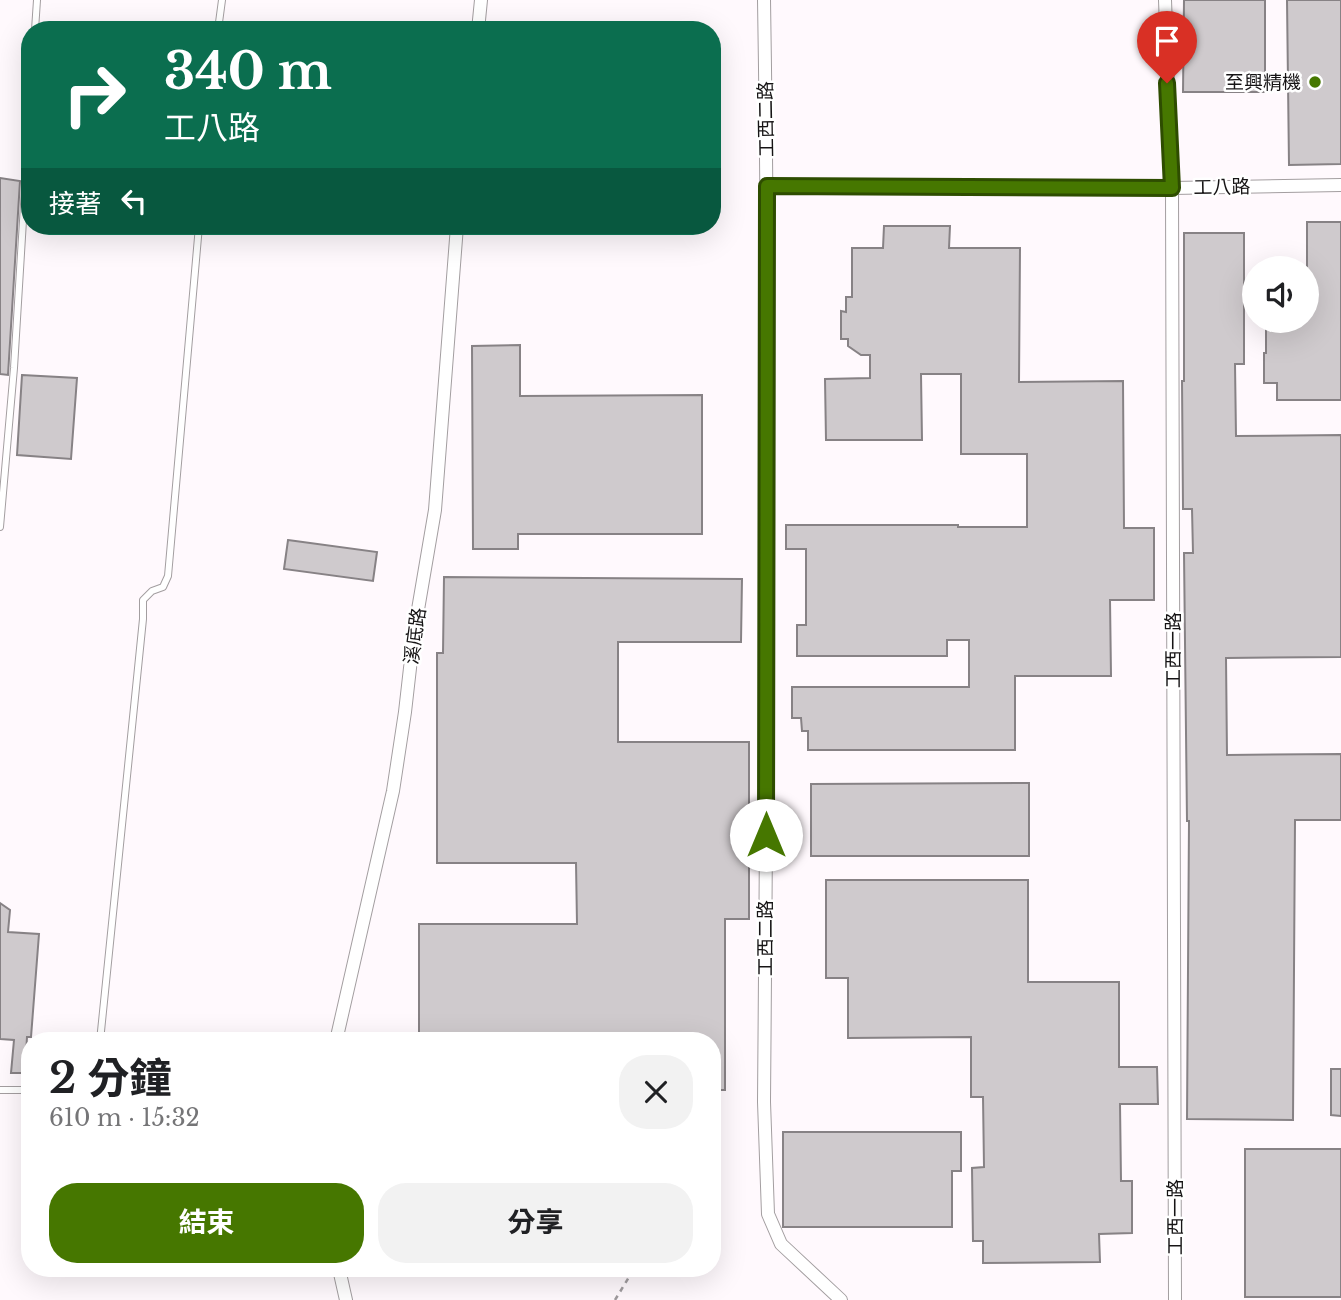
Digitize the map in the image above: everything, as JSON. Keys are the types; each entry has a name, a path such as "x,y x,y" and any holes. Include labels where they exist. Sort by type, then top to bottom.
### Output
{"street":[{"path":"479,21 481,0"},
{"name":"工西二路","path":"764,0 767,186 764,1102 768,1214 781,1244 841,1300"},
{"name":"工西一路","path":"1165,0 1172,188 1175,1300"},
{"name":"工八路","path":"767,186 1172,188 1341,185"},
{"name":"溪底路","path":"338,1032 393,791 414,633 435,510 456,235"},
{"path":"341,1277 346,1300"}],"lane":[{"path":"36,21 37,0"},
{"path":"220,21 222,0"},
{"path":"0,527 22,235"},
{"path":"101,1032 143,600 152,591 163,587 169,576 198,235"},
{"path":"0,1090 21,1090"}],"path":[{"path":"615,1300 629,1277"}],"building":[{"name":"至興精機","path":"1184,0 1265,0 1265,92 1183,92"},
{"name":"至興精機","path":"1287,0 1341,0 1341,164 1289,165"},
{"path":"0,178 20,181 8,375 0,374"},
{"path":"1307,222 1341,222 1341,400 1277,400 1277,383 1264,383 1266,333 1319,333 1319,256 1307,256"},
{"path":"884,226 950,226 949,248 1020,248 1019,382 1123,381 1124,528 1154,528 1154,600 1110,600 1111,676 1015,676 1015,750 808,750 808,731 802,731 801,718 792,718 792,687 969,687 969,640 947,640 947,656 797,656 797,625 806,625 806,549 786,549 786,525 1027,527 1027,454 961,454 961,374 921,374 922,440 826,440 825,379 870,378 870,355 861,355 848,346 848,339 841,339 841,311 846,312 846,297 852,297 852,248 883,248"},
{"path":"1184,233 1244,233 1244,364 1235,364 1236,436 1341,435 1341,657 1226,658 1227,755 1341,754 1341,820 1295,820 1293,1120 1187,1119 1189,821 1184,553 1193,553 1192,509 1183,509"},
{"path":"520,345 520,396 702,395 702,534 518,534 518,549 473,549 472,346"},
{"path":"22,375 77,378 71,459 17,455"},
{"path":"288,540 377,552 373,581 284,569"},
{"path":"444,577 742,579 741,642 618,642 618,742 749,742 749,919 725,919 725,1090 721,1090 721,1032 419,1032 419,924 577,924 576,863 437,863 437,653 443,653"},
{"path":"1029,783 1029,856 811,856 811,784"},
{"path":"826,880 1028,880 1028,982 1119,982 1119,1067 1157,1067 1158,1104 1120,1104 1121,1181 1132,1181 1132,1233 1099,1234 1100,1262 983,1263 983,1241 973,1241 972,1168 984,1167 983,1097 971,1097 971,1037 848,1038 848,978 826,978"},
{"path":"0,903 10,910 8,932 39,934 31,1032 21,1032 21,1073 11,1073 14,1040 0,1039"},
{"path":"1331,1069 1341,1069 1341,1116 1331,1115"},
{"path":"783,1132 961,1132 961,1171 952,1171 952,1227 783,1227"},
{"path":"1245,1149 1341,1149 1341,1297 1245,1297"}],"place":[{"name":"至興精機","path":"1315,82"}],"route":[{"path":"766,835 767,186 1172,188 1167,83"}]}
